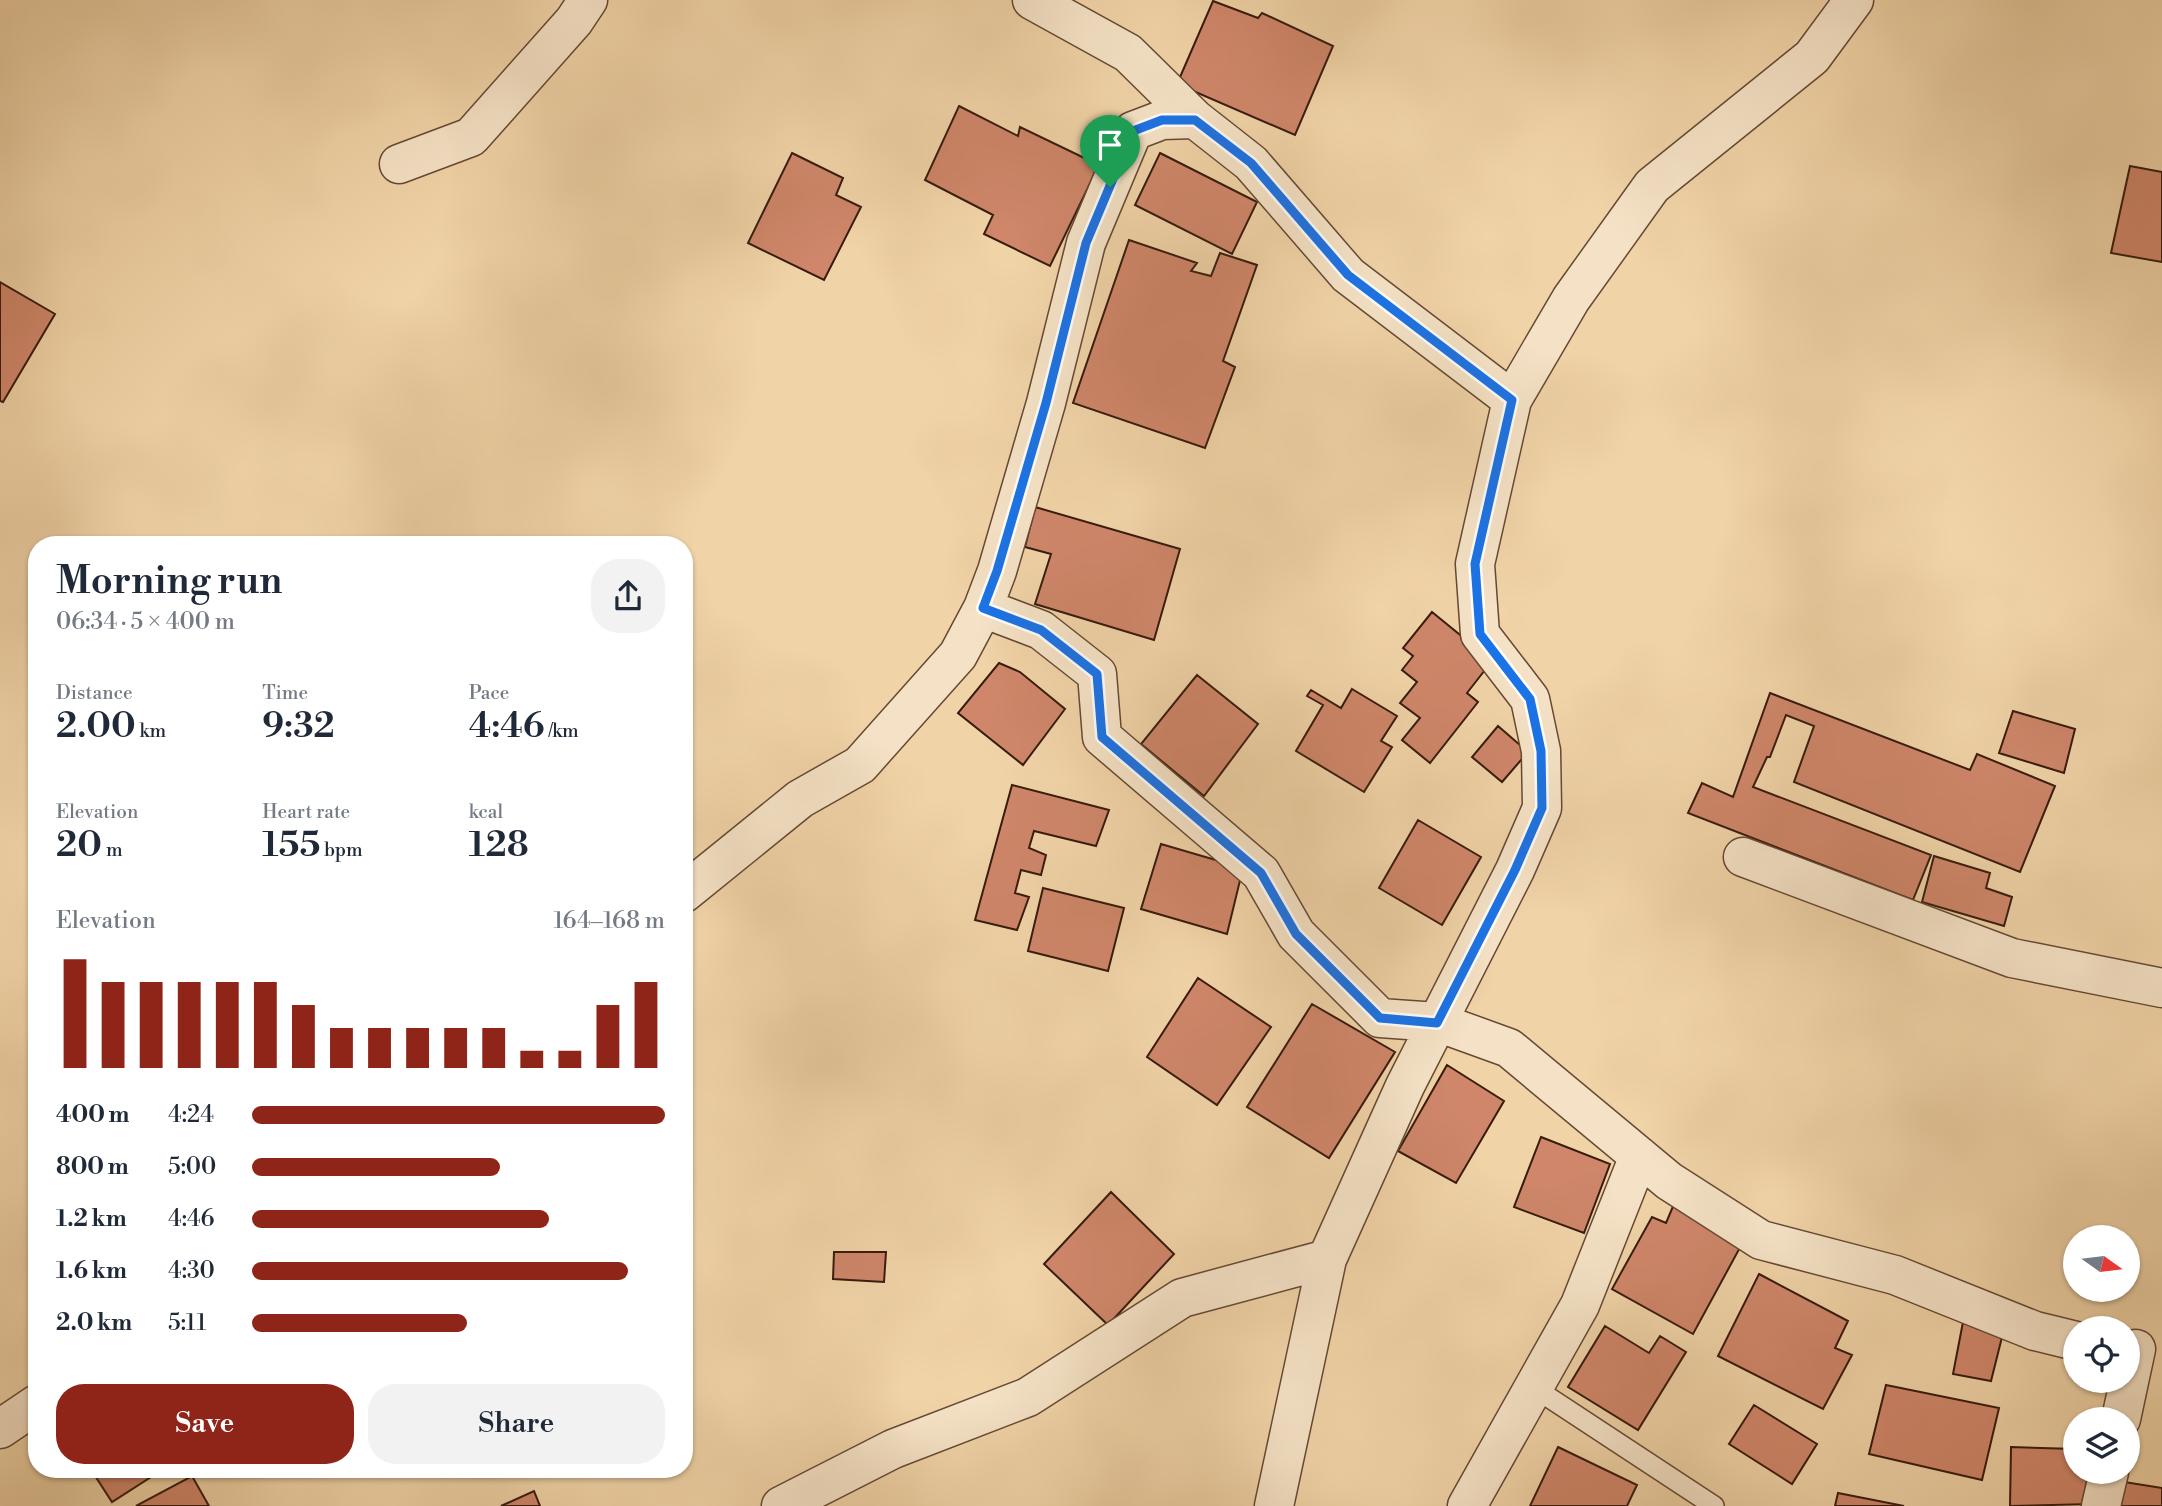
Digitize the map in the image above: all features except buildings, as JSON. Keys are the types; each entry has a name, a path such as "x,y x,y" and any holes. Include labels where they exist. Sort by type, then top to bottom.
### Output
{"street":[{"path":"399,164 471,137 574,21 588,0"},
{"path":"1032,0 1128,53 1195,120 1251,163 1348,275 1512,400"},
{"path":"1274,1506 1327,1259 1437,1023 1515,870 1542,808 1541,751 1530,699 1480,634 1475,564 1512,400 1572,299 1652,186 1812,57 1854,0"},
{"path":"693,886 800,799 860,765 957,655 983,608 997,571 1046,403 1086,243 1133,131 1162,120 1195,120"},
{"path":"983,608 1041,630 1097,674 1102,737 1261,873 1296,934 1380,1018 1437,1023 1509,1048 1669,1181 1760,1240 1895,1275 2035,1331 2063,1337"},
{"path":"1743,857 2012,958 2162,988"},
{"path":"1467,1506 1580,1305 1639,1156"},
{"path":"781,1506 893,1448 1028,1397 1182,1298 1327,1259"},
{"path":"2125,1407 2142,1349"},
{"path":"0,1429 28,1410"},
{"path":"2101,1506 2106,1484"}],"lane":[{"path":"1533,1387 1714,1506"}],"route":[{"path":"1162,120 1195,120 1251,163 1348,275 1512,400 1475,564 1480,634 1530,699 1541,751 1542,808 1515,870 1437,1023 1380,1018 1296,934 1261,873 1102,737 1097,674 1041,630 983,608 997,571 1046,403 1086,243 1110,187 1133,131 1162,120"}]}
